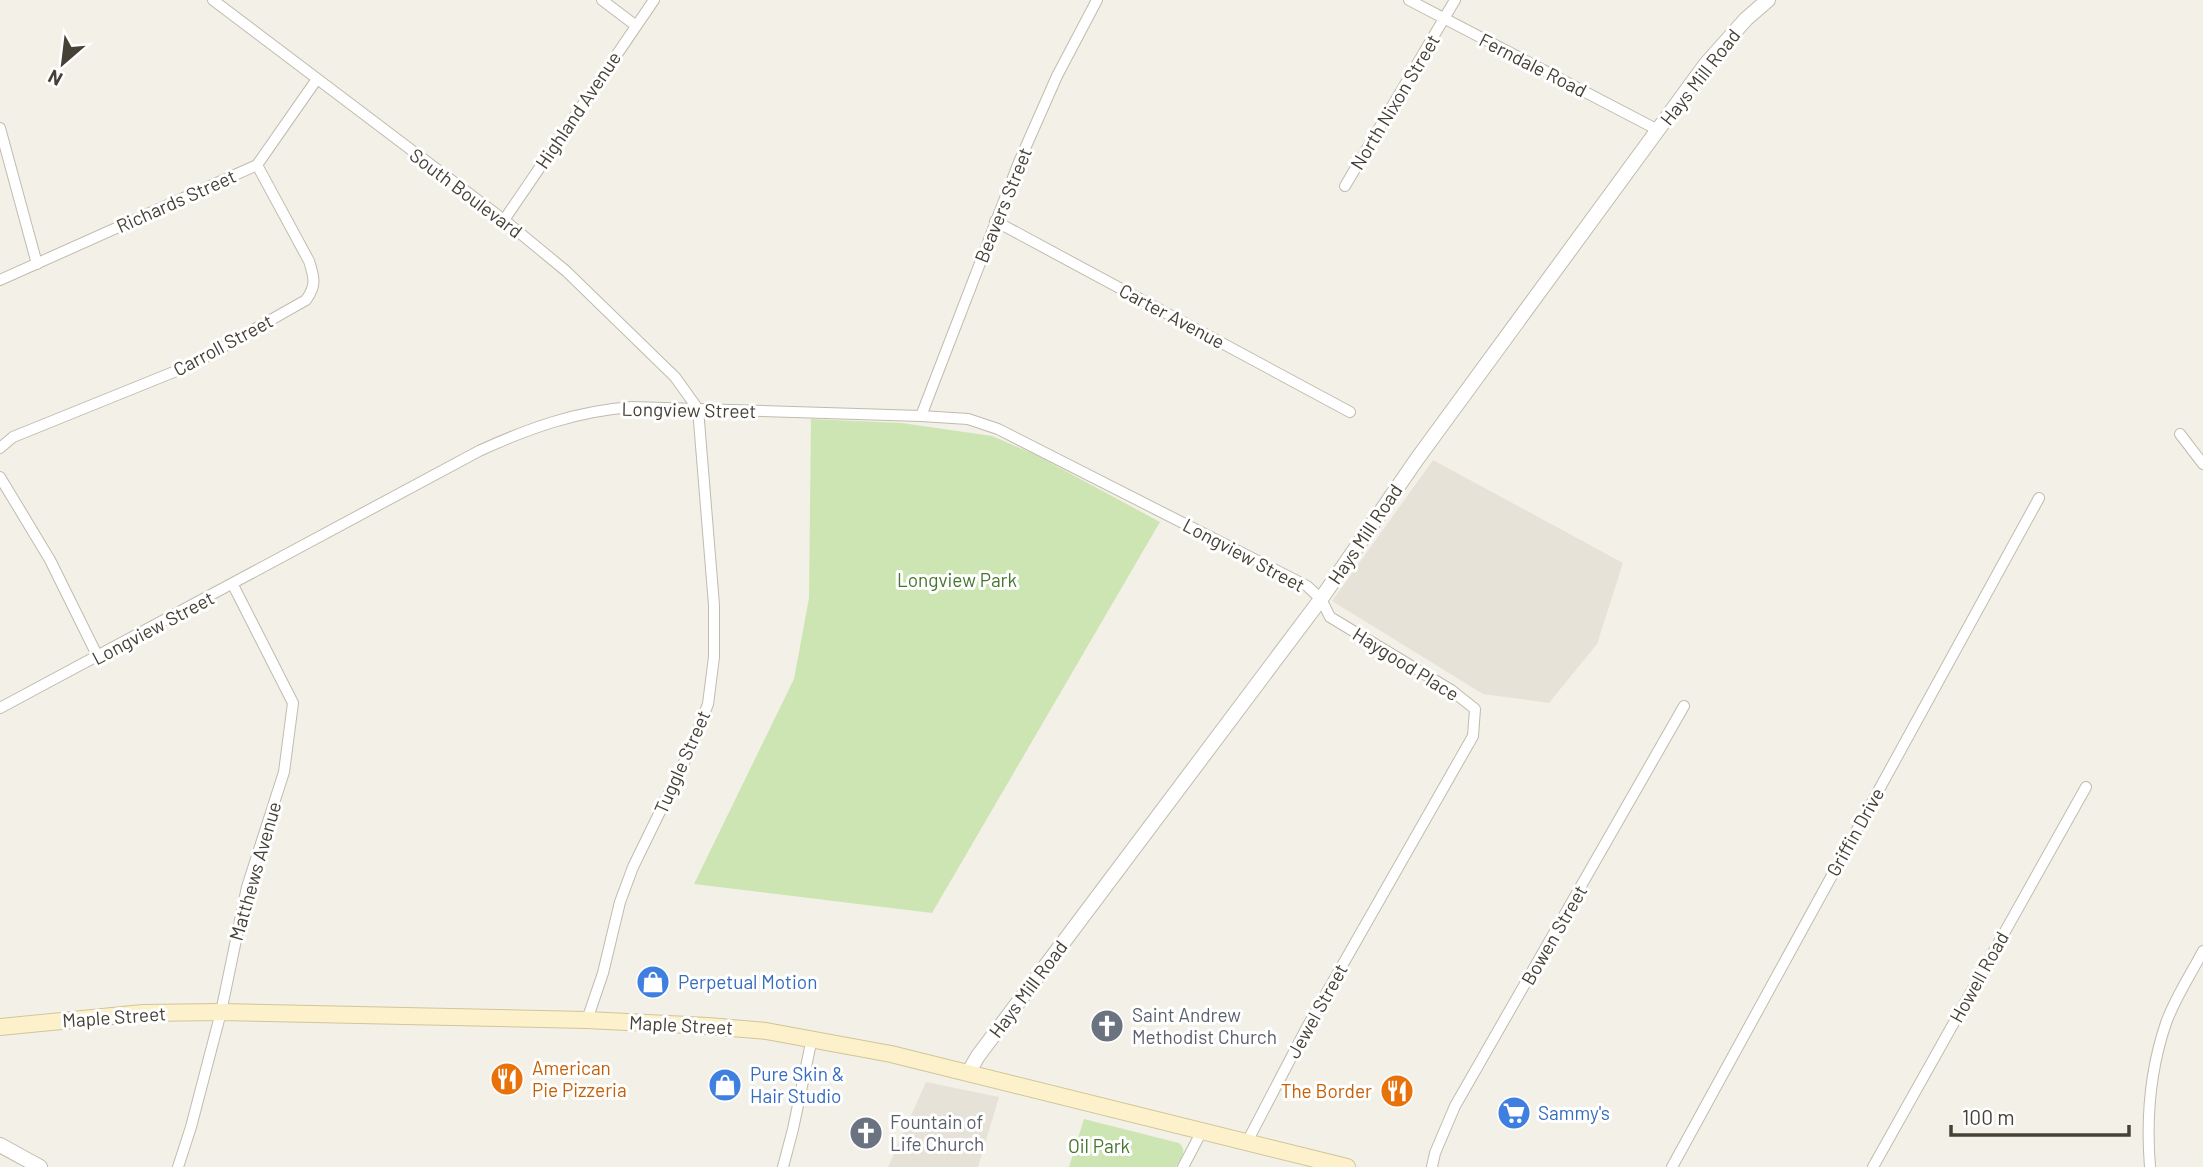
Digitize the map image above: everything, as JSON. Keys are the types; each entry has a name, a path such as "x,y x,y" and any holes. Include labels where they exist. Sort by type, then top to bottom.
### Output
{"main road":[{"name":"Maple Street","path":"0,1027 143,1013 221,1012 587,1020 708,1026 813,1038 891,1054 1347,1167"}],"street":[{"name":"South Boulevard","path":"212,0 504,220 566,271 675,377 698,409"},
{"path":"602,0 635,25"},
{"name":"Highland Avenue","path":"504,220 654,0"},
{"name":"Beavers Street","path":"921,416 995,221 1057,76 1097,0"},
{"name":"Ferndale Road","path":"1409,0 1658,130"},
{"name":"North Nixon Street","path":"1345,186 1455,0"},
{"name":"Hays Mill Road","path":"968,1073 978,1056 1321,599 1417,459 1706,64 1746,19 1769,0"},
{"name":"Richards Street","path":"0,280 257,165 317,79"},
{"path":"0,128 37,264"},
{"name":"Carroll Street","path":"0,448 13,437 191,365 306,300 313,290 314,277 309,261 257,165"},
{"name":"Carter Avenue","path":"995,221 1350,412"},
{"name":"Longview Street","path":"0,708 479,451 518,433 598,410 632,407 968,419 998,429 1307,586 1321,599"},
{"name":"Tuggle Street","path":"587,1020 603,973 620,902 633,867 691,748 708,704 714,657 714,605 698,409"},
{"path":"2180,434 2203,464"},
{"path":"0,477 50,561 98,657"},
{"name":"Griffin Drive","path":"1672,1167 2039,498"},
{"name":"Matthews Avenue","path":"178,1167 221,1012 247,887 284,772 293,703 233,585"},
{"name":"Haygood Place","path":"1321,599 1330,617 1451,690 1475,709 1473,736 1390,882"},
{"name":"Bowen Street","path":"1432,1167 1435,1153 1455,1106 1685,706"},
{"name":"Howell Road","path":"1873,1167 2086,787"},
{"name":"Jewel Street","path":"1247,1142 1306,1029 1390,882"},
{"path":"2150,1167 2150,1084 2167,1022 2203,951"},
{"path":"783,1167 813,1038"},
{"path":"1184,1167 1202,1131"},
{"path":"0,1145 40,1167"}],"shaded area":[{"path":"1433,460 1623,563 1597,644 1549,703 1483,694 1332,601"},
{"path":"926,1082 999,1097 978,1167 888,1167"}],"green space":[{"name":"Longview Park","path":"811,419 902,423 992,436 1036,455 1160,522 932,913 694,884 794,679 809,598"},
{"name":"Oil Park","path":"1084,1119 1179,1143 1183,1155 1176,1167 1069,1167"}],"place":[{"name":"Perpetual Motion","path":"653,982"},
{"name":"Saint Andrew Methodist Church","path":"1107,1026"},
{"name":"American Pie Pizzeria","path":"507,1079"},
{"name":"Pure Skin & Hair Studio","path":"725,1085"},
{"name":"The Border","path":"1397,1091"},
{"name":"Sammy's","path":"1514,1113"},
{"name":"Fountain of Life Church","path":"866,1133"}]}
